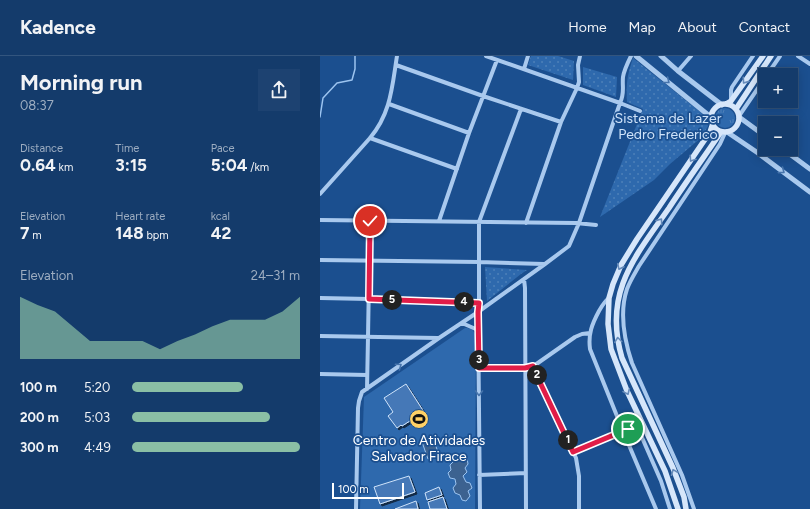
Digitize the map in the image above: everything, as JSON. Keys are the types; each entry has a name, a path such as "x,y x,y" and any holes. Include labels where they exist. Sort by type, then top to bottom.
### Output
{"main road":[{"path":"726,103 736,109 739,116 735,128 732,131 724,133 714,129 712,126 710,119 712,111 718,106 726,103 763,56"},
{"path":"736,109 771,56"},
{"path":"678,509 665,471 627,390 611,349 608,324 609,298 621,265 710,132 712,126"},
{"path":"686,509 684,497 672,468 622,358 616,319 618,301 623,282 631,265 644,243 724,133"}],"street":[{"path":"320,194 376,131 383,119 388,104 397,56"},
{"path":"486,56 620,102 640,111"},
{"path":"524,69 528,56"},
{"path":"526,223 561,122 579,82 578,65 580,56"},
{"path":"356,509 359,401 362,392 478,312 569,246 623,97 623,77 631,56"},
{"path":"636,56 707,114 710,119"},
{"path":"661,56 678,71 726,103 732,87 753,56"},
{"path":"678,71 691,56"},
{"path":"772,68 780,56"},
{"path":"798,56 810,64"},
{"path":"440,221 469,132 497,60"},
{"path":"396,65 561,122"},
{"path":"758,88 739,116 758,131"},
{"path":"388,104 469,132"},
{"path":"480,509 478,330 479,222 521,109"},
{"path":"694,509 682,475 632,363 626,344 624,330 623,312 625,297 631,279 720,144 724,133 758,153"},
{"path":"370,138 457,169"},
{"path":"762,156 810,192"},
{"path":"792,156 810,169"},
{"path":"320,220 596,225"},
{"path":"367,388 370,221"},
{"path":"320,260 544,264"},
{"path":"524,279 526,509"},
{"path":"320,298 479,303"},
{"path":"609,298 604,302 592,324 589,343 623,431 656,509"},
{"path":"462,323 478,330"},
{"path":"479,368 525,368 533,366 576,337 582,334 590,333"},
{"path":"320,336 439,338"},
{"path":"533,366 573,452 578,471 579,509"},
{"path":"320,374 367,375"},
{"path":"573,452 623,431 631,429 640,433 662,482 670,509"},
{"path":"645,430 647,450"},
{"path":"479,475 526,473"},
{"path":"662,482 672,492"}],"green space":[{"path":"531,56 558,56 574,61 573,80 528,65"},
{"name":"Sistema de Lazer Pedro Frederico","path":"633,58 704,115 708,126 702,137 670,164 654,180 600,217 643,109 627,102 627,80"},
{"path":"583,67 617,77 616,97 583,85"},
{"path":"725,108 732,111 735,118 732,125 725,128 718,125 715,118 718,111"},
{"path":"485,267 527,270 487,301"},
{"name":"Centro de Atividades Salvador Firace","path":"465,328 472,330 476,336 475,509 360,509 364,397"}],"shaded area":[{"path":"433,438 439,455 428,459 422,442"},
{"path":"462,458 467,458 468,464 465,468 467,472 463,476 466,482 470,483 472,488 468,491 470,496 466,501 462,500 460,495 455,493 453,488 456,484 455,479 450,478 448,473 451,470 450,465 454,461 458,461"}],"building":[{"path":"406,384 424,412 397,428 388,416 393,412 384,398"},
{"path":"409,476 415,492 380,504 374,487"},
{"path":"439,487 442,495 427,500 425,493"},
{"path":"443,497 447,509 430,509 428,502"},
{"path":"416,501 418,509 395,509"}],"waterway":[{"path":"320,117 323,98 337,83 352,80 355,69 355,56"}],"place":[{"name":"Centro de Atividades Salvador Firace","path":"419,419"}],"route":[{"path":"370,221 369,299 479,303 479,368 525,368 533,366 573,452 628,429"}]}
